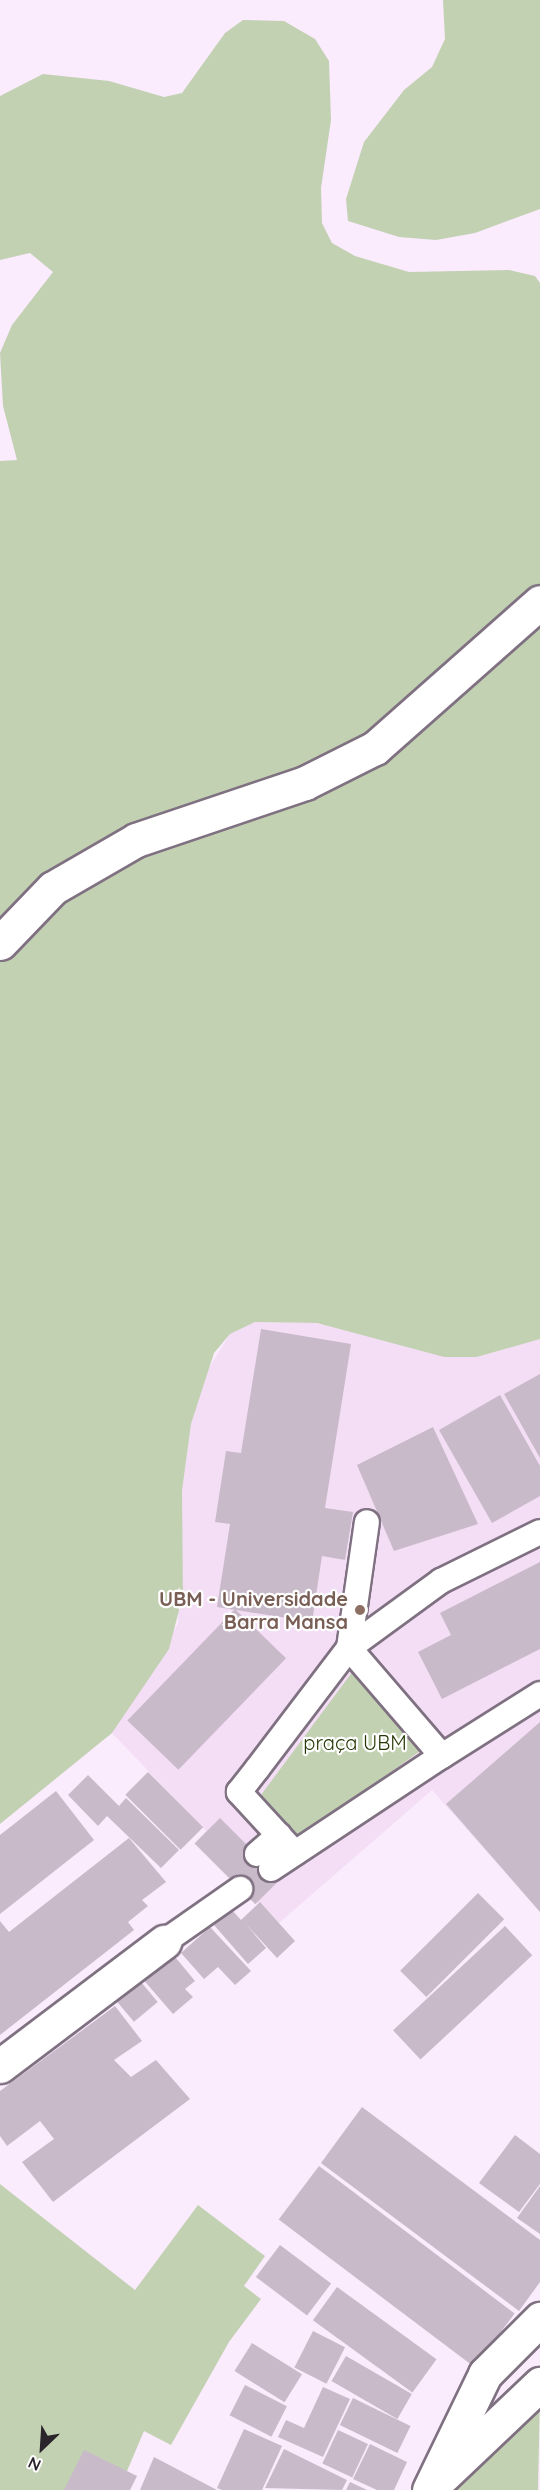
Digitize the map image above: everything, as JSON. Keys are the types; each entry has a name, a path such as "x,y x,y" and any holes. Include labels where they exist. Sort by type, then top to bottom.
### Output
{"street":[{"path":"0,943 53,888 136,840 305,783 375,748 540,602"},
{"path":"0,2066 164,1942"},
{"path":"429,2490 485,2374 540,2319"},
{"path":"429,2490 540,2384"}],"lane":[{"path":"367,1522 349,1648 442,1756"},
{"path":"295,1853 239,1792 349,1648 441,1581 540,1532"},
{"path":"279,1835 264,1861 295,1853 540,1694"},
{"path":"164,1942 235,1884"}],"shaded area":[{"name":"UBM - Universidade Barra Mansa","path":"255,1322 317,1323 444,1357 477,1357 540,1339 540,1912 432,1790 279,1923 195,1844 206,1831 112,1733 178,1624 182,1491 191,1424 206,1373 230,1334"}],"green space":[{"path":"443,0 540,0 540,209 475,233 436,240 399,237 348,221 346,199 364,142 404,90 432,67 445,39"},
{"path":"243,20 284,21 315,39 329,61 331,120 321,188 322,223 332,243 355,256 409,272 509,270 535,276 540,283 540,1339 477,1357 444,1357 317,1323 255,1322 230,1334 214,1353 191,1424 182,1491 183,1595 169,1649 112,1733 0,1824 0,461 17,460 3,406 0,353 12,325 53,272 30,253 0,260 0,96 43,74 109,81 164,97 182,93 225,33"},
{"name":"praça UBM","path":"353,1671 423,1749 295,1841 255,1803"},
{"path":"0,2184 135,2290 198,2205 265,2256 244,2286 261,2299 229,2342 171,2445 144,2431 119,2490 0,2490"},
{"path":"540,2396 538,2490 441,2490"}],"building":[{"path":"261,1329 351,1344 325,1508 353,1512 345,1560 322,1556 312,1622 217,1607 230,1524 215,1522 226,1451 241,1453"},
{"path":"540,1374 540,1458 504,1394"},
{"path":"500,1395 540,1466 540,1496 492,1523 439,1430"},
{"path":"433,1427 478,1524 394,1551 357,1465"},
{"path":"540,1562 540,1649 442,1699 418,1652 451,1635 440,1613"},
{"path":"235,1609 286,1658 178,1770 127,1720"},
{"path":"540,1722 540,1912 446,1804"},
{"path":"148,1772 203,1827 181,1850 125,1795"},
{"path":"88,1775 119,1806 126,1798 179,1850 161,1868 107,1816 98,1826 68,1795"},
{"path":"56,1791 94,1840 0,1914 0,1835"},
{"path":"220,1818 281,1879 255,1904 195,1843"},
{"path":"129,1838 166,1882 142,1900 148,1906 128,1922 134,1930 0,2035 0,1921 9,1932"},
{"path":"478,1893 504,1919 426,1997 400,1971"},
{"path":"260,1902 295,1941 277,1958 245,1923 266,1948 248,1964 214,1925 231,1909 241,1920"},
{"path":"505,1926 532,1955 420,2060 393,2030"},
{"path":"210,1927 251,1971 235,1985 218,1967 204,1979 181,1953"},
{"path":"171,1952 195,1981 185,1989 193,1997 173,2014 141,1977"},
{"path":"141,1982 158,2002 134,2022 117,2002"},
{"path":"115,2006 142,2041 114,2060 131,2077 156,2060 190,2099 53,2202 22,2162 54,2139 40,2121 7,2146 0,2136 0,2091"},
{"path":"362,2107 540,2240 540,2282 519,2311 321,2163"},
{"path":"515,2135 540,2154 540,2184 519,2212 479,2183"},
{"path":"319,2166 515,2313 474,2367 279,2220"},
{"path":"540,2186 540,2234 517,2218"},
{"path":"280,2245 331,2284 307,2315 256,2277"},
{"path":"337,2287 437,2359 412,2392 313,2320"},
{"path":"313,2331 345,2347 326,2384 294,2368"},
{"path":"252,2343 302,2374 285,2402 235,2371"},
{"path":"346,2356 412,2394 397,2419 332,2381"},
{"path":"245,2385 287,2406 271,2437 230,2415"},
{"path":"323,2387 350,2399 323,2457 278,2437 286,2420 304,2428"},
{"path":"353,2398 411,2426 397,2453 340,2425"},
{"path":"244,2429 282,2446 262,2490 217,2488"},
{"path":"338,2430 368,2444 352,2477 322,2464"},
{"path":"370,2444 407,2462 394,2490 377,2490 353,2479"},
{"path":"284,2449 347,2480 342,2490 265,2488"},
{"path":"84,2450 137,2476 130,2490 64,2490"},
{"path":"154,2457 217,2490 140,2490"},
{"path":"350,2482 367,2490 346,2490"}],"place":[{"name":"UBM - Universidade Barra Mansa","path":"360,1610"}]}
